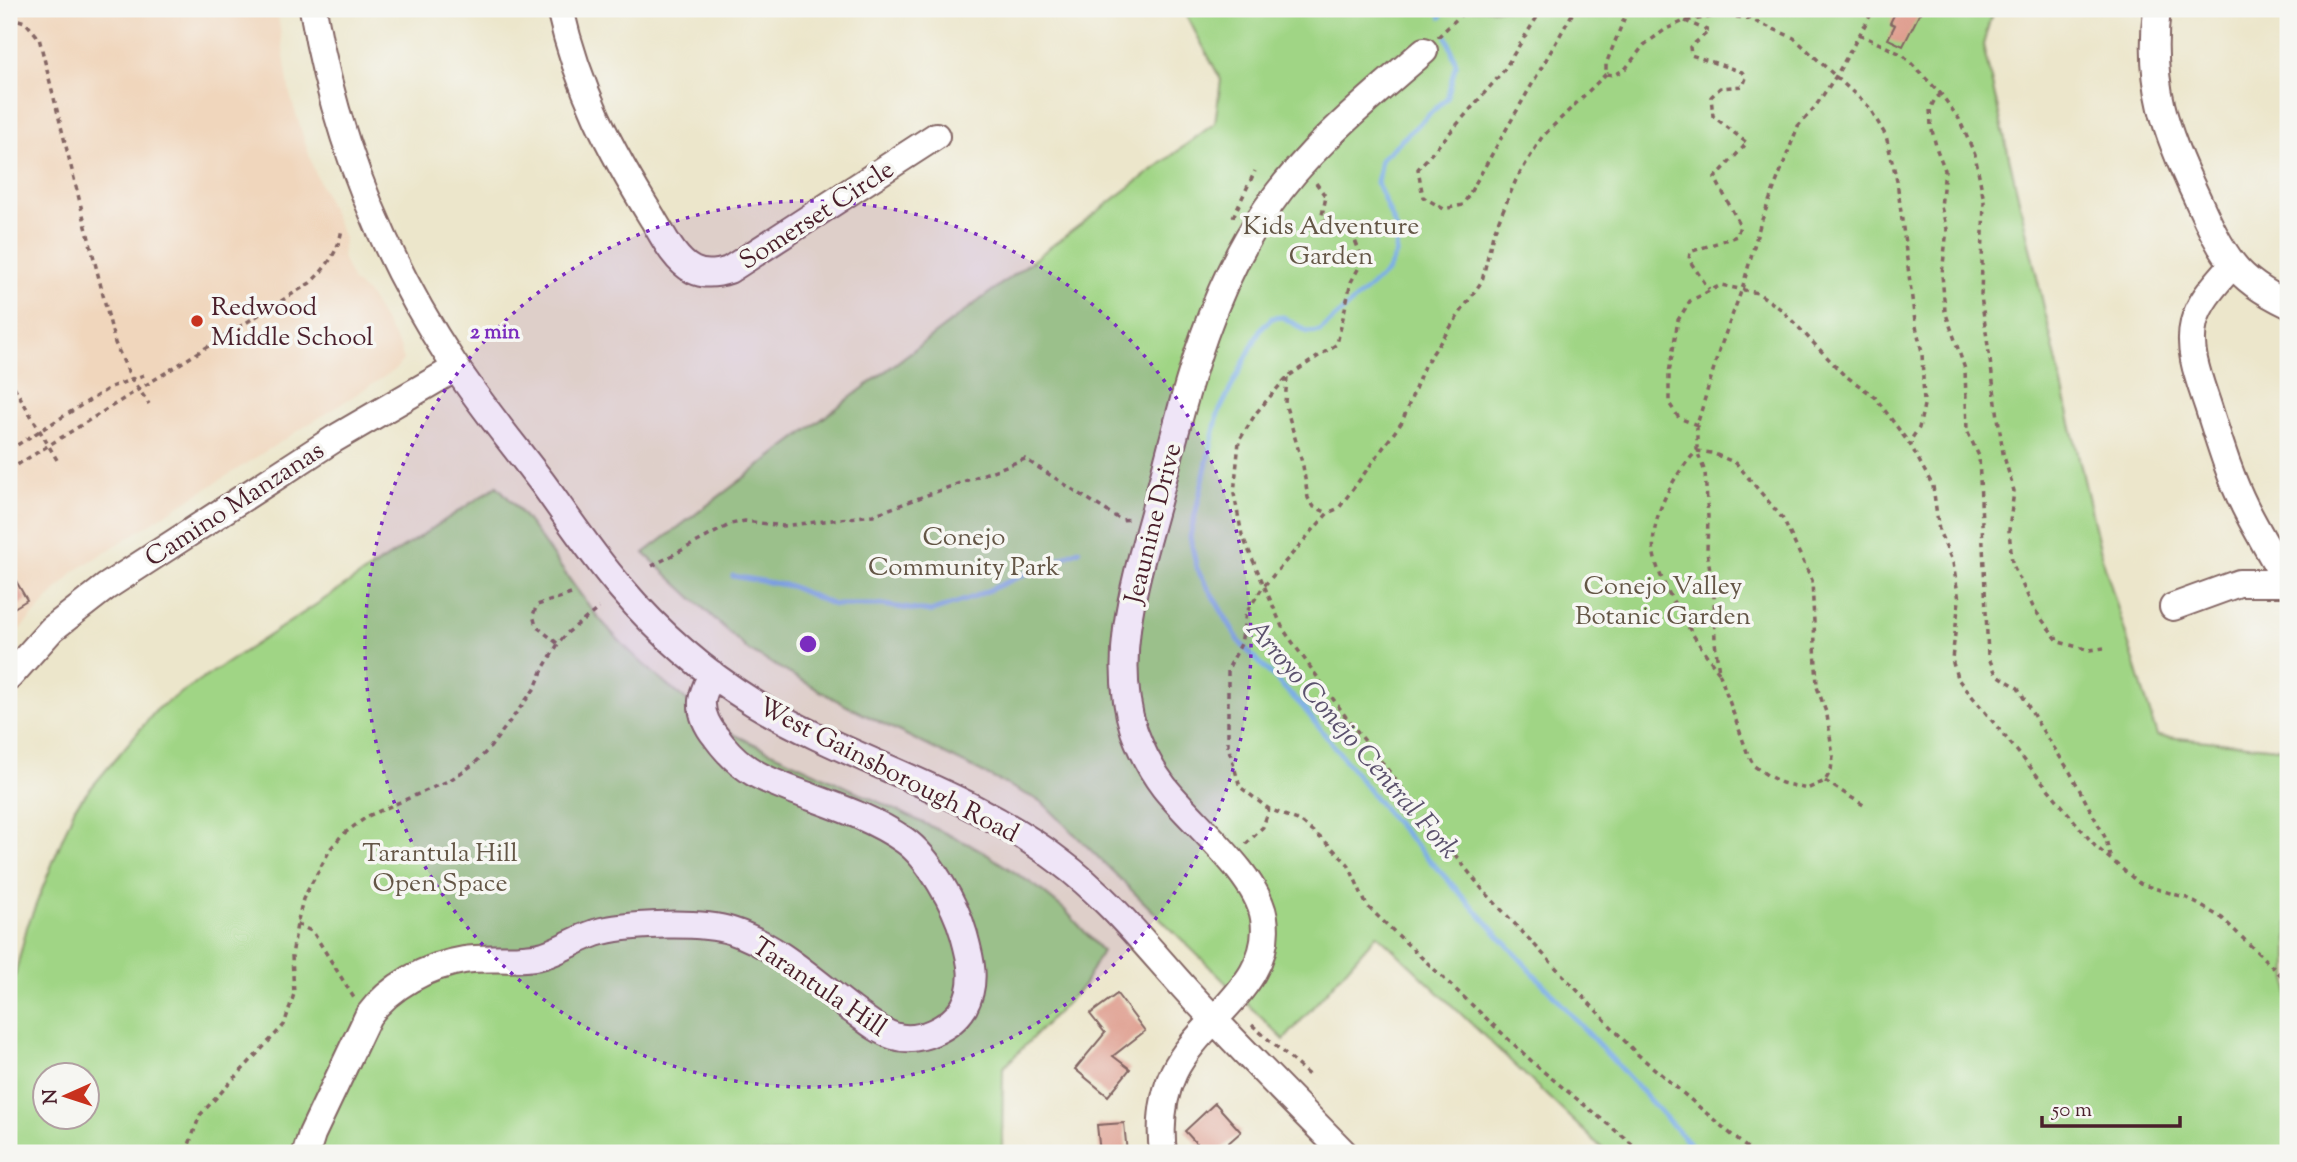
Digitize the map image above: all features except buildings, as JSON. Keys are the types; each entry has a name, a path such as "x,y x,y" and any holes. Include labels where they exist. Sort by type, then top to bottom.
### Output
{"street":[{"path":"313,9 321,58 349,156 383,240 412,297 456,368"},
{"name":"Somerset Circle","path":"560,9 574,65 616,160 663,235 683,263 693,270 717,274 729,270 936,136"},
{"path":"2157,9 2154,65 2160,107 2178,158 2209,223 2233,264 2253,283 2288,304"},
{"name":"Jeaunine Drive","path":"1163,1153 1161,1139 1164,1101 1173,1073 1186,1052 1257,967 1264,946 1264,916 1254,892 1228,858 1164,787 1147,760 1134,729 1124,665 1132,598 1196,355 1234,264 1267,209 1322,140 1424,51"},
{"path":"2173,607 2239,583 2288,582 2245,507 2229,471 2192,352 2194,320 2199,308 2233,264"},
{"name":"West Gainsborough Road","path":"456,368 619,586 656,627 712,674 754,703 971,806 1019,832 1062,862 1221,1012 1344,1153"},
{"name":"Camino Manzanas","path":"9,677 52,629 106,587 334,439 456,368"},
{"name":"Tarantula Hill","path":"306,1153 312,1134 368,1016 379,1001 398,986 435,968 465,960 543,955 600,932 624,928 692,925 732,931 752,939 780,956 874,1026 895,1036 911,1038 929,1034 949,1023 963,1008 973,974 962,931 932,871 907,842 885,828 766,779 745,767 726,750 709,727 702,704 704,691 712,674"}],"path":[{"path":"1424,51 1467,9"},
{"path":"1542,9 1502,73 1418,169 1423,197 1444,209 1464,205 1575,9"},
{"path":"1628,9 1606,64 1606,74 1542,136 1517,180 1493,234 1482,281 1424,366 1402,422 1339,508 1328,513 1264,587 1246,613 1241,645 1228,669 1228,746 1240,787 1269,809 1300,821 1328,844 1348,864 1367,906 1539,1068 1643,1153"},
{"path":"1697,451 1712,453 1736,463 1783,519 1812,580 1817,687 1826,715 1833,756 1831,770 1825,781 1807,789 1783,783 1754,766 1719,672 1714,596 1707,551 1705,472 1697,451 1697,425 1760,225 1798,126 1836,76 1874,9"},
{"path":"1606,74 1615,75 1626,68 1644,45 1666,29 1685,21 1725,15 1749,19 1794,38 1869,107 1886,136 1897,181 1915,322 1922,352 1924,390 1919,428 1912,438 1911,446"},
{"path":"9,17 25,22 39,38 115,343 131,378 149,404"},
{"path":"1685,21 1709,30 1690,47 1691,55 1742,72 1746,78 1744,86 1720,88 1711,97 1713,116 1747,143 1715,178 1740,225 1737,236 1690,252 1689,260 1709,289"},
{"path":"1859,34 1903,55 1941,94 1959,119 1975,155 1984,201 1981,296 2003,453 2014,491 2009,530 2012,563 2035,609 2059,642 2090,650 2105,649"},
{"path":"1941,94 1930,109 1931,126 1945,170 1941,207 1947,229 1942,274 1945,311 1965,369 1967,430 1979,456 1988,656 1996,674 2018,688 2070,772 2106,839 2112,862"},
{"path":"1300,166 1323,190 1326,197 1322,215 1324,220 1354,238 1363,260 1351,282 1337,344 1287,377 1256,413 1239,441 1234,494 1242,535 1283,629 1346,717 1482,889 1636,1053 1753,1153"},
{"path":"1228,228 1255,172"},
{"path":"9,470 310,282 324,270 335,253 342,228"},
{"path":"1697,425 1679,418 1669,403 1669,373 1678,320 1690,301 1709,289 1721,285 1758,293 1782,310 1843,374 1875,397 1911,446 1933,486 1939,531 1954,563 1959,600 1952,659 1957,678 2095,846 2112,862 2140,884 2187,898 2222,918 2288,982"},
{"path":"9,450 111,387 144,375"},
{"path":"1287,377 1286,403 1303,466 1308,498 1314,507 1328,513"},
{"path":"9,378 57,460"},
{"path":"1697,451 1689,459 1663,502 1654,528 1654,553 1661,577 1719,672"},
{"path":"652,566 730,524 745,521 783,526 873,515 1026,459 1121,520 1132,519"},
{"path":"558,643 536,625 533,615 537,605 571,594"},
{"path":"186,1153 200,1115 284,1025 294,994 292,956 303,899 331,848 342,835 368,816 450,780 474,764 489,749 536,688 558,643 599,608"},
{"path":"1825,781 1864,806"},
{"path":"1228,858 1263,827 1269,809"},
{"path":"297,924 313,932 358,1007 368,1016"},
{"path":"1221,1012 1311,1077"}],"shaded area":[{"name":"Redwood Middle School","path":"9,9 277,9 290,95 314,170 344,238 342,257 353,282 368,294 401,349 403,360 395,370 75,571 9,641"}],"green space":[{"name":"Conejo Valley Botanic Garden","path":"1183,9 1993,9 1983,45 2102,557 2157,736 2288,749 2288,1153 1607,1153 1377,934 1284,1040 1042,802 847,706 748,650 644,553 1215,123 1221,80"},
{"name":"Tarantula Hill Open Space","path":"497,486 524,517 598,617 645,666 698,709 735,735 977,848 1037,887 1065,910 1102,951 1083,986 1003,1068 1002,1153 9,1153 9,999 27,927 75,807 158,708"}],"waterway":[{"name":"Arroyo Conejo Central Fork","path":"1440,9 1441,17"},
{"name":"Arroyo Conejo Central Fork","path":"1447,37 1456,63 1447,98 1381,159 1377,183 1397,230 1396,254 1388,271 1320,331 1308,332 1283,317 1272,318 1260,330 1218,414 1190,537 1197,569 1241,644 1302,706 1392,819 1698,1153"},
{"path":"733,576 790,586 834,605 883,605 930,612 971,598 1079,550"}],"place":[{"name":"Redwood Middle School","path":"197,321"}],"park label":[{"name":"Kids Adventure Garden","path":"1331,240"},
{"name":"Conejo Community Park","path":"964,551"}]}
